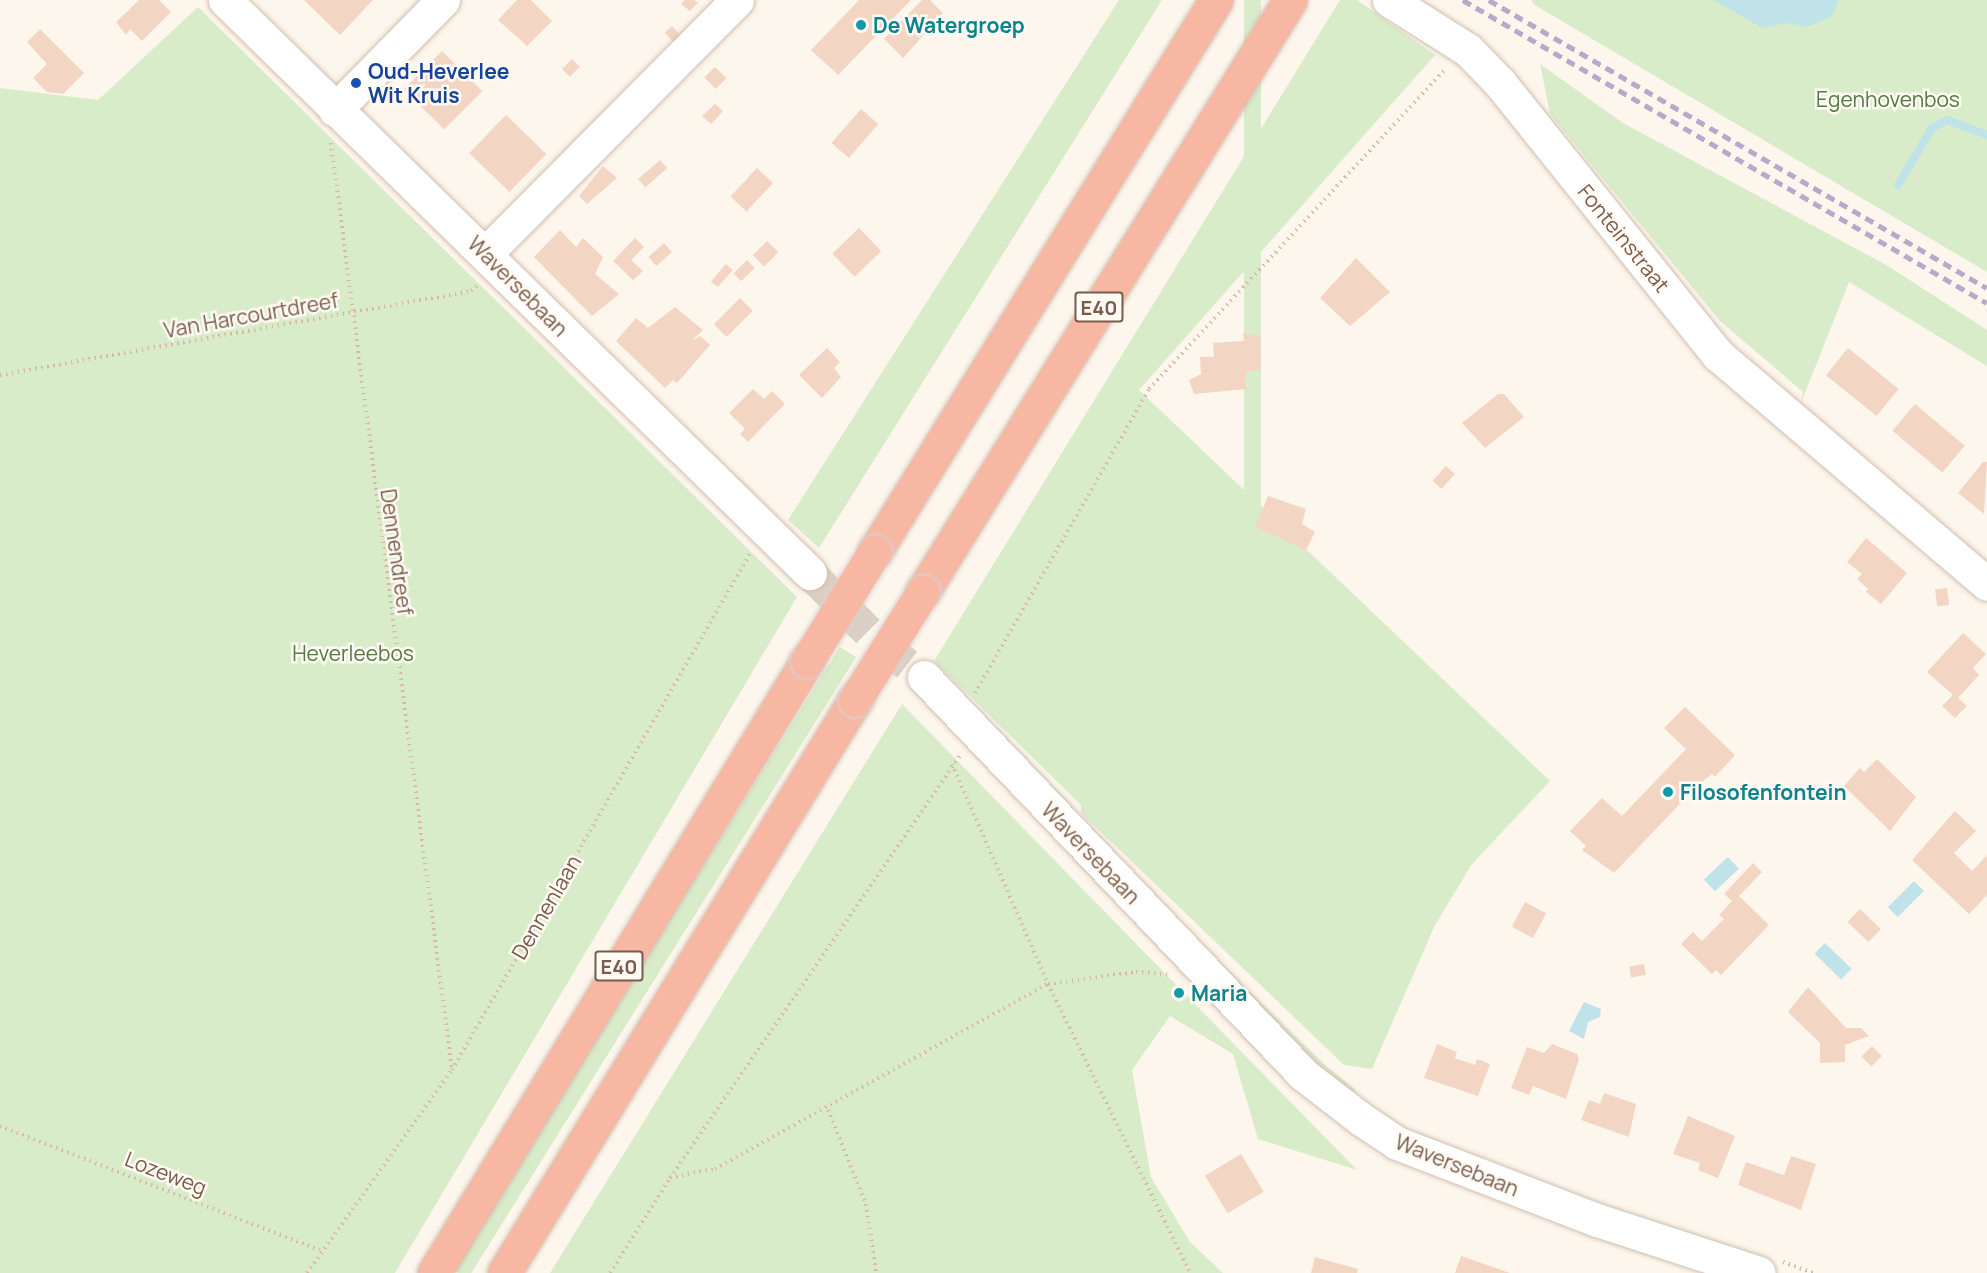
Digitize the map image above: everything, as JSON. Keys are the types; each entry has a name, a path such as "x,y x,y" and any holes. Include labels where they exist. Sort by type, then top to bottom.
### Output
{"highway":[{"name":"E40","path":"434,1273 807,661 1216,0"},
{"name":"E40","path":"504,1273 855,700 1283,12"}],"street":[{"name":"Waversebaan","path":"225,0 810,573"},
{"path":"335,110 443,0"},
{"path":"492,260 737,0"},
{"name":"Fonteinstraat","path":"1389,0 1468,50 1718,356 1987,584"},
{"name":"Waversebaan","path":"920,683 968,746 1030,790 1199,963 1304,1075 1397,1143 1597,1220 1767,1266"}],"path":[{"path":"969,700 1149,389 1444,70 1468,50"},
{"name":"Dennendreef","path":"335,110 331,150 350,313 452,1070"},
{"name":"Van Harcourtdreef","path":"0,375 471,291 492,260"},
{"name":"Dennenlaan","path":"307,1273 320,1250 452,1070 765,529"},
{"path":"610,1273 670,1178 960,755"},
{"path":"952,764 1048,984 1190,1273"},
{"path":"670,1178 715,1169 828,1110 1048,984 1136,972 1181,976 1199,963"},
{"path":"828,1110 866,1204 876,1273"},
{"name":"Lozeweg","path":"0,1126 320,1250"},
{"path":"1767,1266 1813,1273"}],"green space":[{"path":"1119,0 1162,0 819,548 788,520"},
{"path":"1244,0 1261,0 1261,707 1244,707"},
{"path":"1340,0 1357,0 1435,55 1139,390 1550,781 1472,864 1435,925 1372,1069 1344,1065 1081,813 1081,805 934,661"},
{"name":"Egenhovenbos","path":"1532,0 1987,0 1987,272 1533,4"},
{"name":"Heverleebos","path":"198,7 797,597 395,1273 0,1273 0,88 98,100"},
{"path":"1540,64 1623,123 1888,266 1987,330 1987,366 1849,282 1801,403 1803,392 1720,321 1550,114"},
{"path":"840,647 856,657 471,1273 459,1273 452,1269"},
{"path":"902,704 1357,1170 1258,1139 1233,1054 1170,1016 1132,1070 1151,1177 1190,1242 1223,1273 550,1273"},
{"path":"1193,936 1325,1065 1356,1090 1346,1099"}],"water":[{"path":"1714,0 1839,0 1831,17 1807,27 1787,23 1762,28"},
{"path":"1728,857 1739,869 1715,891 1704,880"},
{"path":"1914,881 1924,891 1898,917 1888,907"},
{"path":"1825,943 1852,969 1841,979 1815,954"},
{"path":"1584,1002 1601,1009 1600,1017 1588,1022 1584,1039 1569,1031"}],"building":[{"path":"139,0 159,0 171,12 142,41 130,29 126,35 116,22"},
{"path":"304,0 373,0 340,35"},
{"path":"517,0 531,0 552,21 527,46 498,20"},
{"path":"685,0 694,0 698,3 690,11 681,4"},
{"name":"De Watergroep","path":"859,0 911,0 838,75 811,50"},
{"path":"922,0 930,0 943,13 903,58 884,39"},
{"path":"672,26 684,39 677,46 665,33"},
{"path":"40,29 84,73 63,94 47,92 33,78 47,64 27,42"},
{"path":"442,51 482,91 444,129 404,89"},
{"path":"572,59 580,67 570,77 562,69"},
{"path":"715,67 726,78 716,89 704,78"},
{"path":"715,104 723,111 711,124 702,116"},
{"path":"861,109 878,124 849,158 831,143"},
{"path":"506,115 546,154 509,192 469,153"},
{"path":"660,160 667,168 645,187 638,179"},
{"path":"603,166 617,178 587,204 579,196"},
{"path":"757,168 773,183 746,212 730,197"},
{"path":"859,228 881,251 855,277 832,254"},
{"path":"560,230 576,247 583,238 603,257 595,274 619,294 592,316 534,257"},
{"path":"635,238 644,247 631,260 643,271 633,280 613,261"},
{"path":"767,241 778,252 764,266 753,255"},
{"path":"664,243 672,252 656,266 648,257"},
{"path":"1356,258 1390,292 1350,326 1320,298"},
{"path":"747,260 755,268 741,281 734,273"},
{"path":"726,264 733,270 718,287 711,281"},
{"path":"740,298 753,311 727,337 714,324"},
{"path":"675,307 703,330 691,341 700,336 710,345 677,383 673,380 665,388 616,341 636,318 648,328"},
{"path":"1243,333 1260,336 1261,370 1246,371 1246,389 1194,394 1189,380 1201,374 1200,357 1214,357 1213,343 1244,341"},
{"path":"827,348 840,362 834,368 841,377 822,398 799,375"},
{"path":"1848,348 1899,389 1876,416 1826,375"},
{"path":"753,389 764,399 772,391 785,404 748,442 740,434 745,429 729,413"},
{"path":"1498,394 1504,394 1524,417 1485,448 1462,423"},
{"path":"1915,404 1965,446 1942,473 1893,431"},
{"path":"1983,462 1987,462 1984,514 1958,493"},
{"path":"1446,466 1455,474 1442,489 1433,481"},
{"path":"1268,496 1306,509 1302,524 1315,532 1306,550 1255,527"},
{"path":"1866,538 1907,573 1881,604 1866,592 1868,589 1857,579 1862,574 1847,562"},
{"path":"1947,588 1949,605 1937,606 1935,589"},
{"path":"1963,633 1986,654 1973,668 1979,675 1958,698 1967,706 1955,718 1942,706 1953,695 1927,672"},
{"name":"Filosofenfontein","path":"1685,707 1735,755 1715,777 1712,774 1697,786 1614,873 1582,850 1586,846 1570,831 1602,798 1622,816 1686,749 1664,728"},
{"path":"1877,759 1916,797 1890,831 1844,786 1860,768 1864,772"},
{"path":"1955,811 1976,831 1954,853 1972,871 1987,855 1987,895 1969,914 1912,860"},
{"path":"1753,863 1762,872 1739,896 1769,925 1721,975 1716,970 1712,974 1681,944 1693,932 1702,941 1724,919 1719,915 1732,901 1724,894"},
{"path":"1525,902 1546,913 1533,938 1512,927"},
{"path":"1860,909 1881,929 1868,942 1847,922"},
{"path":"1644,964 1646,975 1631,977 1629,967"},
{"path":"1808,987 1846,1028 1861,1028 1869,1036 1845,1045 1845,1062 1820,1063 1820,1043 1788,1012"},
{"path":"1437,1044 1457,1052 1455,1058 1475,1065 1477,1059 1490,1064 1478,1096 1424,1078"},
{"path":"1552,1044 1577,1054 1579,1059 1566,1099 1533,1086 1529,1095 1511,1088 1527,1047 1544,1053"},
{"path":"1872,1046 1882,1056 1871,1067 1861,1057"},
{"path":"1604,1093 1636,1104 1629,1137 1581,1120 1589,1100 1600,1104"},
{"path":"1688,1116 1735,1136 1718,1178 1698,1170 1700,1163 1673,1154"},
{"path":"1241,1154 1264,1192 1228,1213 1205,1176"},
{"path":"1791,1156 1816,1164 1801,1210 1738,1185 1746,1162 1784,1175"},
{"path":"1461,1256 1510,1273 1455,1273"},
{"path":"1315,1257 1358,1269 1357,1273 1311,1273"}],"waterway":[{"path":"1898,185 1932,128 1947,120 1987,135"}],"tunnel":[{"path":"810,573 881,644 924,677"}],"railway":[{"path":"1463,0 1987,303"},
{"path":"1489,0 1987,288"}],"place":[{"name":"De Watergroep","path":"861,25"},
{"name":"Oud-Heverlee Wit Kruis","path":"356,83"},
{"name":"Filosofenfontein","path":"1668,792"},
{"name":"Maria","path":"1179,993"}]}
